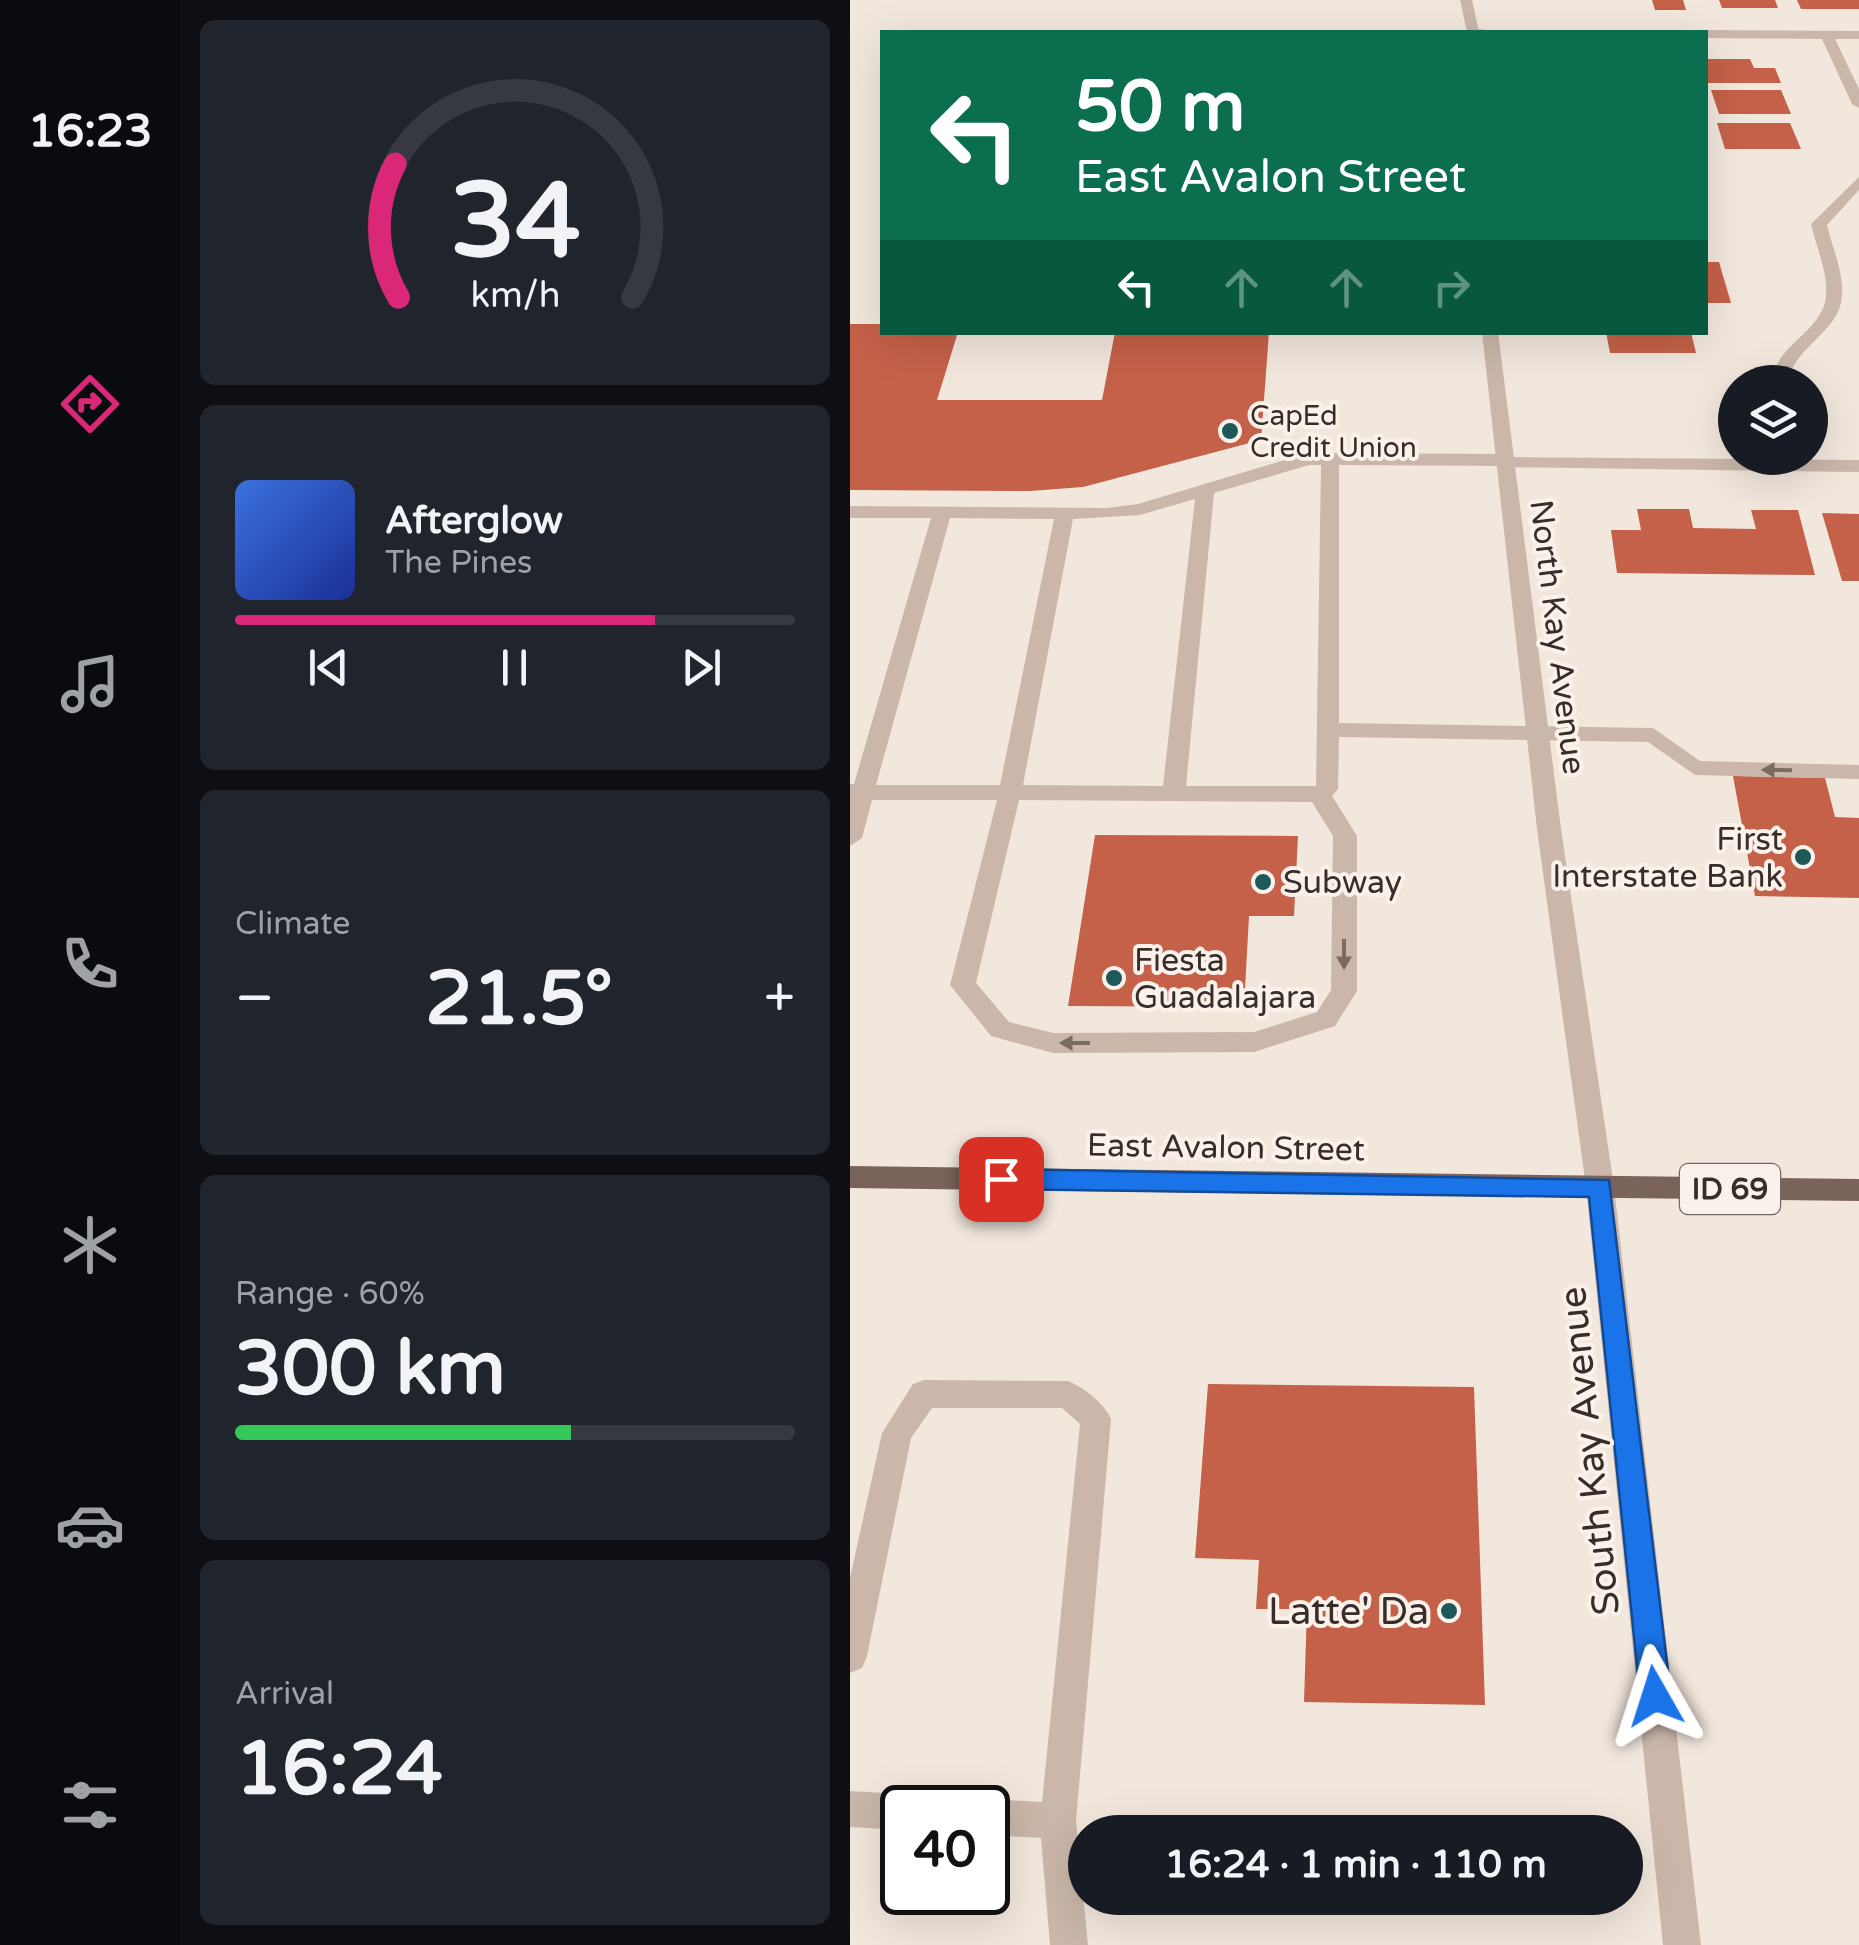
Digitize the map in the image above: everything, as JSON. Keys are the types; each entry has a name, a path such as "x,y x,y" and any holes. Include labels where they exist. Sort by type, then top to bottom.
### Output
{"main road":[{"name":"East Avalon Street","path":"850,1177 1600,1187"},
{"name":"ID 69","path":"1600,1187 1859,1190"}],"street":[{"path":"1466,0 1472,30"},
{"path":"1708,34 1859,36"},
{"path":"1828,35 1859,104"},
{"path":"1785,365 1795,350 1824,325 1836,296 1820,224 1859,182"},
{"name":"North Kay Avenue","path":"1490,335 1537,732 1600,1187"},
{"path":"850,512 1140,510 1308,459 1718,461"},
{"path":"857,792 1319,794 1327,788 1330,459"},
{"path":"1828,464 1859,466"},
{"path":"1174,794 1206,490"},
{"path":"850,838 857,792 942,512"},
{"path":"1066,513 1010,792 963,985 1000,1029 1053,1043 1254,1042 1326,1019 1344,991 1345,836 1319,794"},
{"path":"1328,730 1653,735 1695,768 1859,772"},
{"name":"South Kay Avenue","path":"1600,1187 1682,1945"},
{"path":"850,1656 897,1433 924,1394 1068,1395 1096,1419 1058,1821 1069,1945"},
{"path":"850,1810 880,1811"},
{"path":"1010,1818 1058,1821"}],"building":[{"path":"1652,0 1683,0 1686,10 1655,10"},
{"path":"1719,0 1775,0 1778,8 1722,8"},
{"path":"1797,0 1859,0 1859,9 1801,9"},
{"path":"1708,59 1750,59 1754,68 1775,68 1781,83 1708,83"},
{"path":"1711,90 1781,90 1791,114 1719,114"},
{"path":"1717,123 1790,123 1801,149 1725,149"},
{"path":"1708,262 1719,262 1731,303 1708,303"},
{"path":"850,324 880,324 880,335 957,335 937,400 1102,400 1114,335 1269,335 1261,440 1083,487 1030,491 850,490"},
{"path":"1607,335 1692,335 1696,353 1610,353"},
{"path":"1637,509 1689,509 1693,528 1756,529 1751,510 1798,510 1815,575 1617,573 1611,530 1641,530"},
{"path":"1822,513 1859,514 1859,581 1842,581"},
{"name":"First Interstate Bank","path":"1733,776 1825,778 1835,817 1859,818 1859,898 1755,896"},
{"path":"1095,835 1298,836 1294,916 1249,916 1244,1007 1068,1006"},
{"path":"1208,1384 1474,1387 1485,1705 1304,1702 1307,1609 1256,1609 1259,1560 1195,1558"}],"place":[{"name":"CapEd Credit Union","path":"1230,431"},
{"name":"First Interstate Bank","path":"1803,857"},
{"name":"Subway","path":"1263,882"},
{"name":"Fiesta Guadalajara","path":"1114,978"},
{"name":"Latte' Da","path":"1449,1611"}],"route":[{"path":"1001,1179 1600,1187 1655,1696"}]}
